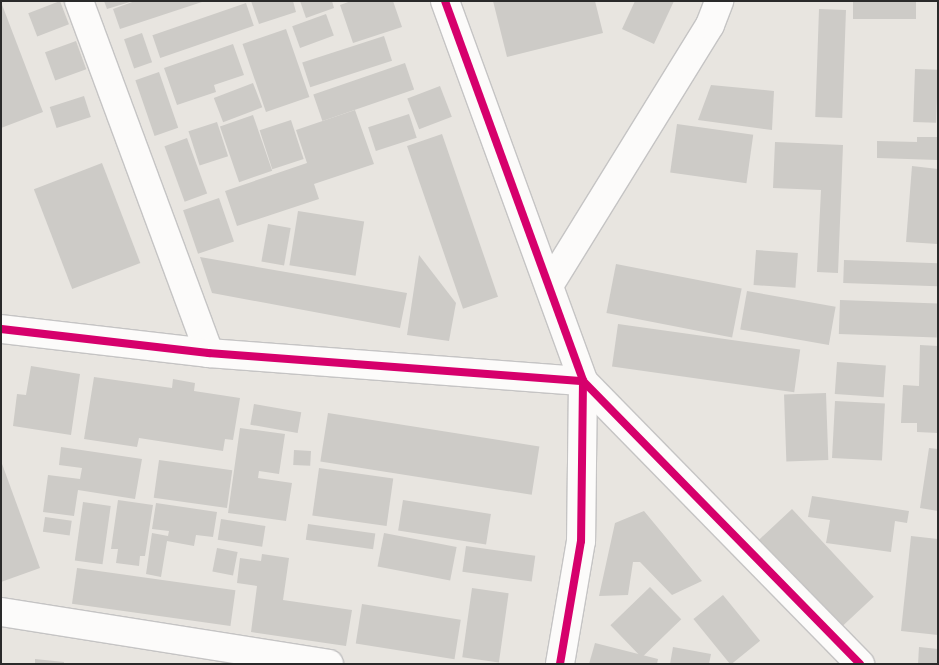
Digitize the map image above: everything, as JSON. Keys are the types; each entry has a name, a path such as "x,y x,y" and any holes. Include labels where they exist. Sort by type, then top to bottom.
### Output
{"street":[{"path":"79,1 209,353"},
{"path":"446,1 550,284 583,381 581,541 560,664"},
{"path":"550,284 710,25 719,1"},
{"path":"1,328 209,353 583,381 860,664"},
{"path":"1,612 328,664"}],"building":[{"path":"60,1 69,24 37,37 28,13"},
{"path":"104,1 130,1 130,2 107,9"},
{"path":"135,1 202,2 120,29 113,9"},
{"path":"251,1 293,1 296,12 259,24"},
{"path":"300,1 332,1 334,8 306,18"},
{"path":"351,1 393,1 402,27 353,43 340,5"},
{"path":"493,1 595,1 603,33 507,57"},
{"path":"635,1 674,1 654,44 622,29"},
{"path":"853,1 916,1 916,19 853,19"},
{"path":"1,2 43,112 1,128"},
{"path":"246,3 254,26 160,58 152,35"},
{"path":"819,9 846,10 842,118 815,117"},
{"path":"326,14 334,36 300,48 292,26"},
{"path":"286,29 309,97 266,112 243,44"},
{"path":"142,33 152,62 134,68 124,39"},
{"path":"384,36 392,61 310,87 302,63"},
{"path":"76,41 86,69 55,80 45,52"},
{"path":"233,44 244,75 214,85 216,92 177,105 164,68"},
{"path":"405,63 414,89 322,121 313,95"},
{"path":"915,69 938,70 936,123 913,122"},
{"path":"159,72 178,128 155,136 135,80"},
{"path":"253,83 262,107 223,122 214,98"},
{"path":"711,85 774,91 772,130 698,120"},
{"path":"440,86 452,117 419,129 407,99"},
{"path":"84,96 91,117 57,128 50,107"},
{"path":"355,110 374,164 314,184 319,199 237,226 225,191 307,163 296,130"},
{"path":"409,114 417,138 376,151 368,127"},
{"path":"253,115 272,171 239,182 220,126"},
{"path":"291,120 304,159 272,169 260,130"},
{"path":"217,122 228,156 200,166 188,131"},
{"path":"677,124 753,135 746,183 670,173"},
{"path":"442,134 498,297 463,309 407,146"},
{"path":"917,137 938,137 938,160 877,158 877,141 917,142"},
{"path":"187,138 207,193 185,202 164,146"},
{"path":"775,142 843,145 838,273 817,272 821,190 773,188"},
{"path":"102,163 140,263 72,289 34,189"},
{"path":"912,166 938,169 938,244 906,242"},
{"path":"219,198 234,241 198,254 183,210"},
{"path":"298,211 364,221 356,276 289,265"},
{"path":"268,224 291,228 284,265 261,261"},
{"path":"756,250 798,253 795,288 754,285"},
{"path":"419,255 456,303 449,341 407,335"},
{"path":"200,257 407,293 400,328 212,293"},
{"path":"844,260 938,263 937,286 843,283"},
{"path":"616,264 742,288 732,338 606,313"},
{"path":"747,291 836,307 829,345 740,329"},
{"path":"840,300 938,303 937,337 839,334"},
{"path":"618,324 800,350 794,392 612,367"},
{"path":"920,345 938,346 938,433 917,432 917,423 901,423 903,385 919,386"},
{"path":"837,362 886,365 884,397 835,394"},
{"path":"31,366 80,374 71,435 13,426 17,394 26,395"},
{"path":"94,377 172,388 173,379 195,383 194,391 240,398 233,440 225,439 223,451 139,438 137,447 84,439"},
{"path":"826,393 828,460 786,461 784,394"},
{"path":"835,401 885,404 882,461 832,458"},
{"path":"254,404 301,412 298,433 250,425"},
{"path":"328,413 539,446 532,495 320,461"},
{"path":"240,428 285,434 279,474 259,471 258,478 292,483 286,521 228,513"},
{"path":"61,447 142,459 135,499 78,490 74,516 43,512 48,475 80,479 82,468 59,465"},
{"path":"929,448 938,449 938,511 920,508"},
{"path":"294,450 311,451 310,466 293,465"},
{"path":"159,460 232,470 227,508 154,498"},
{"path":"1,461 40,568 1,582"},
{"path":"319,468 393,478 387,526 312,516"},
{"path":"812,496 909,511 907,523 895,521 891,552 826,543 830,520 808,517"},
{"path":"118,500 153,505 145,556 140,556 139,566 116,563 118,549 111,549"},
{"path":"403,500 491,514 486,545 398,531"},
{"path":"83,502 111,506 103,564 75,560"},
{"path":"156,503 217,512 213,537 196,535 194,546 167,541 161,577 146,574 152,533 168,536 169,531 152,529"},
{"path":"792,509 874,597 838,630 756,542"},
{"path":"644,511 702,581 672,595 640,562 633,562 628,595 599,596 615,523"},
{"path":"45,517 72,521 70,536 43,532"},
{"path":"221,519 265,526 262,547 218,540"},
{"path":"308,524 375,533 373,549 306,540"},
{"path":"384,533 457,547 450,580 378,566"},
{"path":"911,536 938,539 938,635 901,631"},
{"path":"466,546 535,556 532,581 462,572"},
{"path":"217,548 238,552 233,576 212,572"},
{"path":"262,554 289,558 283,600 352,610 346,646 251,632 257,586 237,583 240,558 261,561"},
{"path":"77,568 235,590 230,626 72,604"},
{"path":"650,587 681,619 642,658 610,625"},
{"path":"472,588 509,593 499,662 462,657"},
{"path":"723,595 760,641 730,664 693,619"},
{"path":"362,604 461,620 455,659 356,644"},
{"path":"595,643 658,659 657,664 589,664"},
{"path":"673,647 711,654 709,664 670,664"},
{"path":"919,647 938,649 938,664 918,664"},
{"path":"35,659 64,662 64,664 35,664"}],"cycle path":[{"path":"445,1 583,381 581,541 560,664"},
{"path":"1,329 209,353 583,381 860,664"}]}
